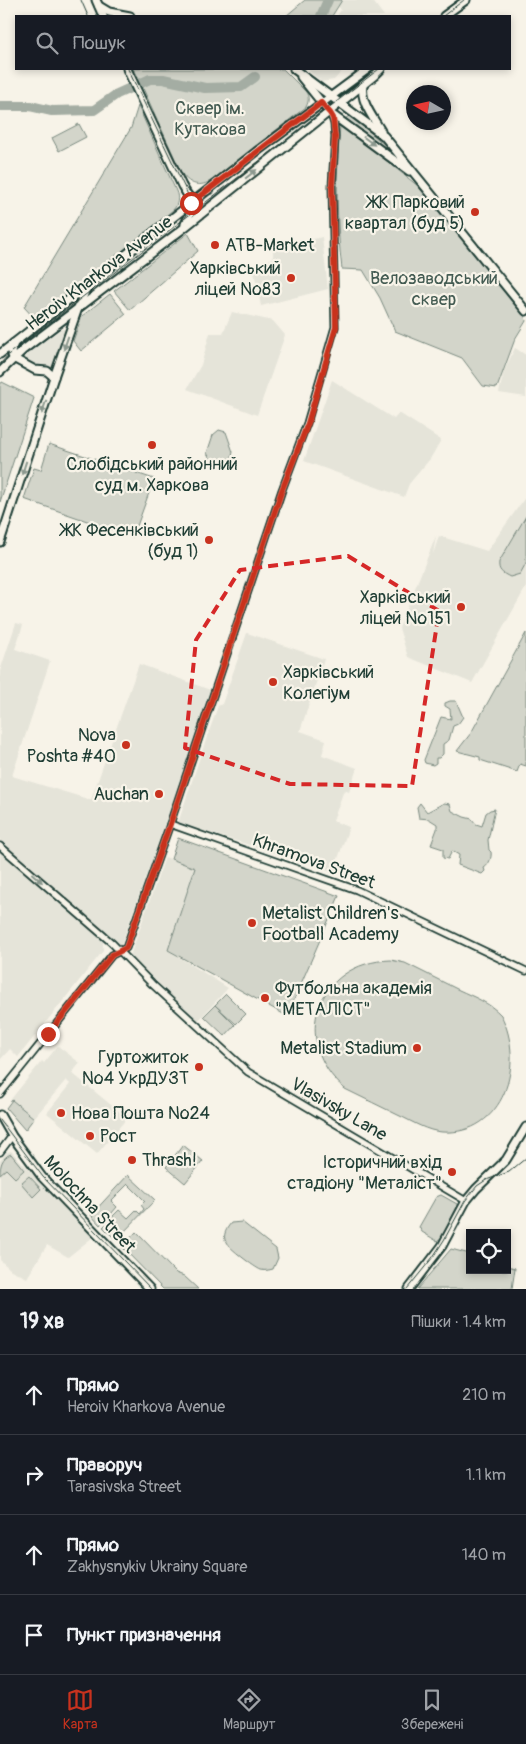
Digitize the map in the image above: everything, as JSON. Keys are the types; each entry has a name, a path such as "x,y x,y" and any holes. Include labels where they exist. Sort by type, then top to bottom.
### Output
{"main road":[{"path":"445,15 466,0"},
{"path":"98,3 104,15"},
{"path":"98,3 109,12 125,15"},
{"path":"295,70 326,100 330,113 417,176"},
{"path":"295,70 315,95 341,104 384,136"},
{"path":"192,202 367,70"},
{"name":"Heroiv Kharkova Avenue","path":"0,372 13,358 330,113 380,70"},
{"path":"128,72 182,186 192,202 190,214 180,230"},
{"path":"363,85 364,101 384,136 526,311"},
{"name":"Heroiv Kharkova Avenue","path":"0,354 192,202"},
{"path":"0,542 54,377 78,308 90,282"},
{"path":"14,342 11,352 13,358 35,370 47,371 54,377"},
{"path":"0,1115 10,1134"},
{"path":"0,1126 10,1134"},
{"path":"409,1289 442,1246 466,1202 476,1189 506,1160 526,1126"},
{"name":"Molochna Street","path":"10,1134 42,1177 150,1289"}],"street":[{"path":"0,1094 112,955 126,948 216,689 282,490 308,423 325,367 336,320 332,186 335,137 334,124 330,113"},
{"name":"Khramova Street","path":"170,824 357,890 526,971"},
{"name":"Vlasivsky Lane","path":"0,846 112,943 204,1034 244,1070 466,1202"},
{"path":"0,1152 10,1134"}],"highlighted area":[{"path":"348,556 439,611 412,786 290,784 185,748 196,640 240,570"}],"shaded area":[{"path":"340,0 372,0 383,15 338,15 341,10 338,6"},
{"path":"308,70 343,70 334,80 322,82"},
{"name":"Харківський ліцей №83","path":"322,237 328,289 261,306 253,267 273,258 273,249"},
{"path":"232,312 273,321 285,335 257,415 187,389 201,365 210,333 223,333"},
{"path":"62,329 65,329 65,331 52,369 39,369 21,360 34,348"},
{"path":"515,348 526,355 526,397 499,393 504,371"},
{"path":"332,380 394,419 399,413 441,440 430,459 409,484 404,497 304,461"},
{"name":"Харківський ліцей №151","path":"524,499 526,500 526,587 472,683 408,657 399,628 436,536 433,554 439,536 487,551"},
{"path":"16,623 23,625 15,649 50,661 12,776 91,800 139,664 213,691 121,946 0,843 0,671"},
{"path":"247,633 324,659 300,731 326,740 322,755 357,768 349,792 344,790 333,821 349,827 333,873 289,854 288,857 178,823 218,706 222,704"},
{"path":"0,850 103,940 103,951 18,1057 10,1049 0,1060"},
{"path":"165,857 195,868 168,950 228,988 198,1021 130,956"},
{"path":"58,1046 80,1063 72,1073 127,1118 97,1154 47,1113 70,1084 66,1080 34,1118 11,1099 42,1061 44,1063"},
{"path":"11,1151 93,1237 68,1257 47,1245 27,1278 11,1270 0,1260 0,1161 7,1152"}],"green space":[{"path":"305,0 342,0 333,15 287,15"},
{"name":"Сквер ім. Кутакова","path":"134,70 284,70 306,92 308,101 306,107 212,180 199,185 188,181 182,174"},
{"path":"138,106 176,191 177,204 173,210 36,320 24,307 131,128"},
{"path":"350,115 393,152 392,154 345,119"},
{"path":"79,124 86,137 59,151 52,138"},
{"name":"Велозаводський сквер","path":"342,125 418,186 525,317 526,321 515,339 497,388 483,386 462,358 395,331 380,298 363,270 342,269 337,180 340,126"},
{"path":"188,233 198,251 130,310 114,291"},
{"path":"110,294 126,314 81,351 73,341 82,316"},
{"path":"2,382 34,398 0,502 0,385"},
{"path":"219,430 226,432 233,452 230,465 211,460 207,453 213,435"},
{"path":"49,444 154,479 133,537 24,499 34,468 41,470"},
{"path":"526,516 526,563 520,574 510,577 501,571 499,562"},
{"path":"526,633 526,766 520,764 517,772 480,760 480,757 457,751 471,733"},
{"path":"456,701 463,717 458,724 453,726 449,740 443,744 443,754 436,758 436,763 433,765 425,763 424,760 441,717 451,719 450,709 445,706 445,703"},
{"path":"420,803 427,812 444,803 450,804 452,811 472,819 476,824 482,826 486,813 495,809 488,840 491,856 482,874 458,865 459,855 452,851 448,859 443,858 443,849 431,845 437,824 429,819 419,818 417,807"},
{"name":"Metalist Children's Football Academy","path":"178,838 339,896 287,1016 168,950 195,868 171,859"},
{"name":"Metalist Stadium","path":"391,960 405,963 476,998 492,1007 501,1015 508,1034 511,1054 510,1074 504,1093 495,1109 481,1122 463,1130 442,1132 426,1128 345,1089 328,1070 318,1049 315,1028 319,1007 329,989 344,974 365,964"},
{"path":"226,994 246,1014 236,1024 215,1005"},
{"path":"215,1005 235,1025 225,1036 204,1016"},
{"path":"12,1100 34,1118 25,1130 6,1108"},
{"path":"183,1145 203,1161 185,1183 166,1167"},
{"path":"11,1154 24,1170 15,1178 6,1169 0,1174 2,1162 5,1157"},
{"path":"128,1175 155,1200 115,1239 103,1227 106,1224 112,1223 113,1216 119,1210 128,1218 136,1210 140,1214 144,1209 141,1205 145,1201 128,1184 111,1201 117,1207 111,1214 105,1214 104,1221 100,1225 91,1215"},
{"path":"29,1176 41,1189 33,1197 21,1183"},
{"path":"441,1195 457,1204 457,1207 442,1237 437,1241 422,1232 419,1227 436,1197"},
{"path":"242,1222 276,1249 278,1258 273,1269 261,1270 236,1253 226,1242 225,1234 231,1223"},
{"path":"136,1232 176,1273 184,1276 198,1289 163,1289 122,1247"},
{"path":"451,1249 466,1253 466,1274 511,1274 511,1267 515,1268 512,1289 417,1289"}],"waterway":[{"path":"321,15 328,0"},
{"path":"0,106 30,106 52,111 94,110 117,94 150,79 163,79 205,88 241,87 255,77"}],"tram line":[{"path":"81,0 88,15"},
{"path":"444,15 464,0"},
{"path":"128,70 190,199 190,209 185,218"},
{"path":"0,364 11,352 378,70"},
{"path":"185,187 198,195 214,193"},
{"path":"0,1120 43,1177 151,1289"},
{"path":"407,1289 433,1257 465,1201 477,1186 486,1180 509,1172 526,1158"}],"place":[{"name":"ЖК Парковий квартал (буд 5)","path":"475,212"},
{"name":"ATB-Market","path":"215,245"},
{"name":"Харківський ліцей №83","path":"291,278"},
{"name":"Слобідський районний суд м. Харкова","path":"152,445"},
{"name":"ЖК Фесенківський (буд 1)","path":"209,540"},
{"name":"Харківський ліцей №151","path":"461,607"},
{"name":"Харківський Колегіум","path":"273,682"},
{"name":"Nova Poshta #40","path":"126,745"},
{"name":"Auchan","path":"159,794"},
{"name":"Metalist Children's Football Academy","path":"252,923"},
{"name":"Футбольна академія \"МЕТАЛІСТ\"","path":"265,998"},
{"name":"Metalist Stadium","path":"417,1048"},
{"name":"Гуртожиток №4 УкрДУЗТ","path":"199,1067"},
{"name":"Нова Пошта №24","path":"61,1113"},
{"name":"Рост","path":"90,1136"},
{"name":"Thrash!","path":"132,1160"},
{"name":"Історичний вхід стадіону \"Металіст\"","path":"452,1172"}],"route":[{"path":"48,1034 112,955 126,948 170,824 282,490 308,423 336,327 332,186 335,137 333,118 330,113 321,103 191,203"}]}
